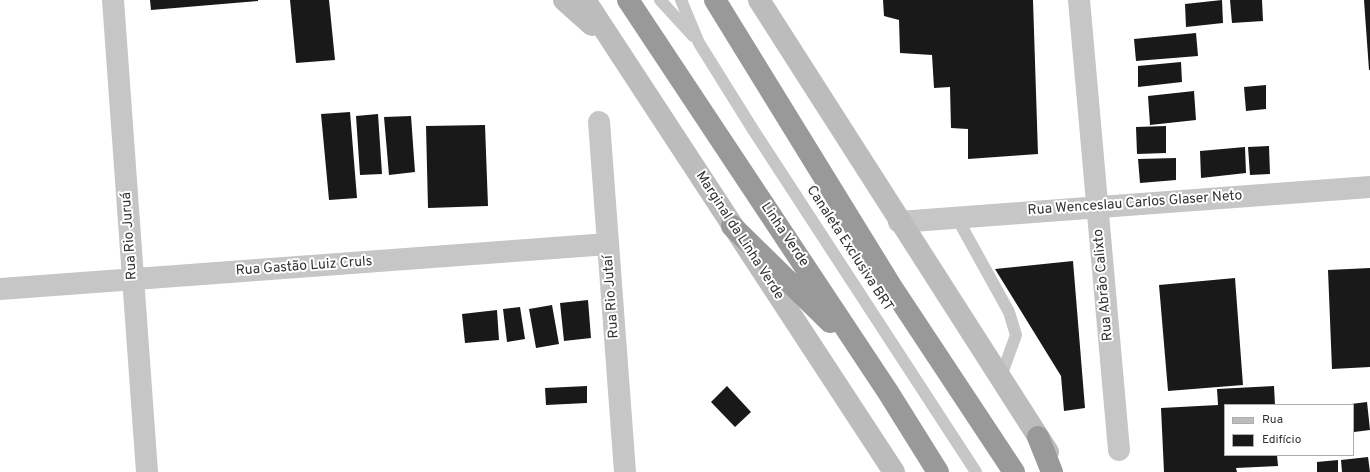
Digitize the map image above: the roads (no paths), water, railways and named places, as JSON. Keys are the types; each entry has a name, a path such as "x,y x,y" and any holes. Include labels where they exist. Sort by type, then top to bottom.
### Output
{"highway":[{"name":"Linha Verde","path":"628,0 862,353 938,472"},
{"path":"715,0 891,286 1014,472"},
{"path":"732,226 862,353"},
{"path":"1038,437 1052,472"}],"main road":[{"path":"564,0 613,45"},
{"name":"Marginal da Linha Verde","path":"584,0 894,472"},
{"path":"759,0 899,222 1061,472"}],"street":[{"name":"Rua Rio Juruá","path":"113,0 147,472"},
{"name":"Rua Abrão Calixto","path":"1079,0 1119,450"},
{"name":"Rua Rio Jutaí","path":"599,122 625,472"},
{"name":"Rua Wenceslau Carlos Glaser Neto","path":"899,222 1370,187"},
{"name":"Rua Gastão Luiz Cruls","path":"0,289 608,244"}],"lane":[{"name":"Canaleta Exclusiva BRT","path":"660,0 699,42"},
{"name":"Canaleta Exclusiva BRT","path":"681,0 699,42 752,128 976,472"},
{"path":"957,218 1009,312 1016,334 1000,379"}]}
